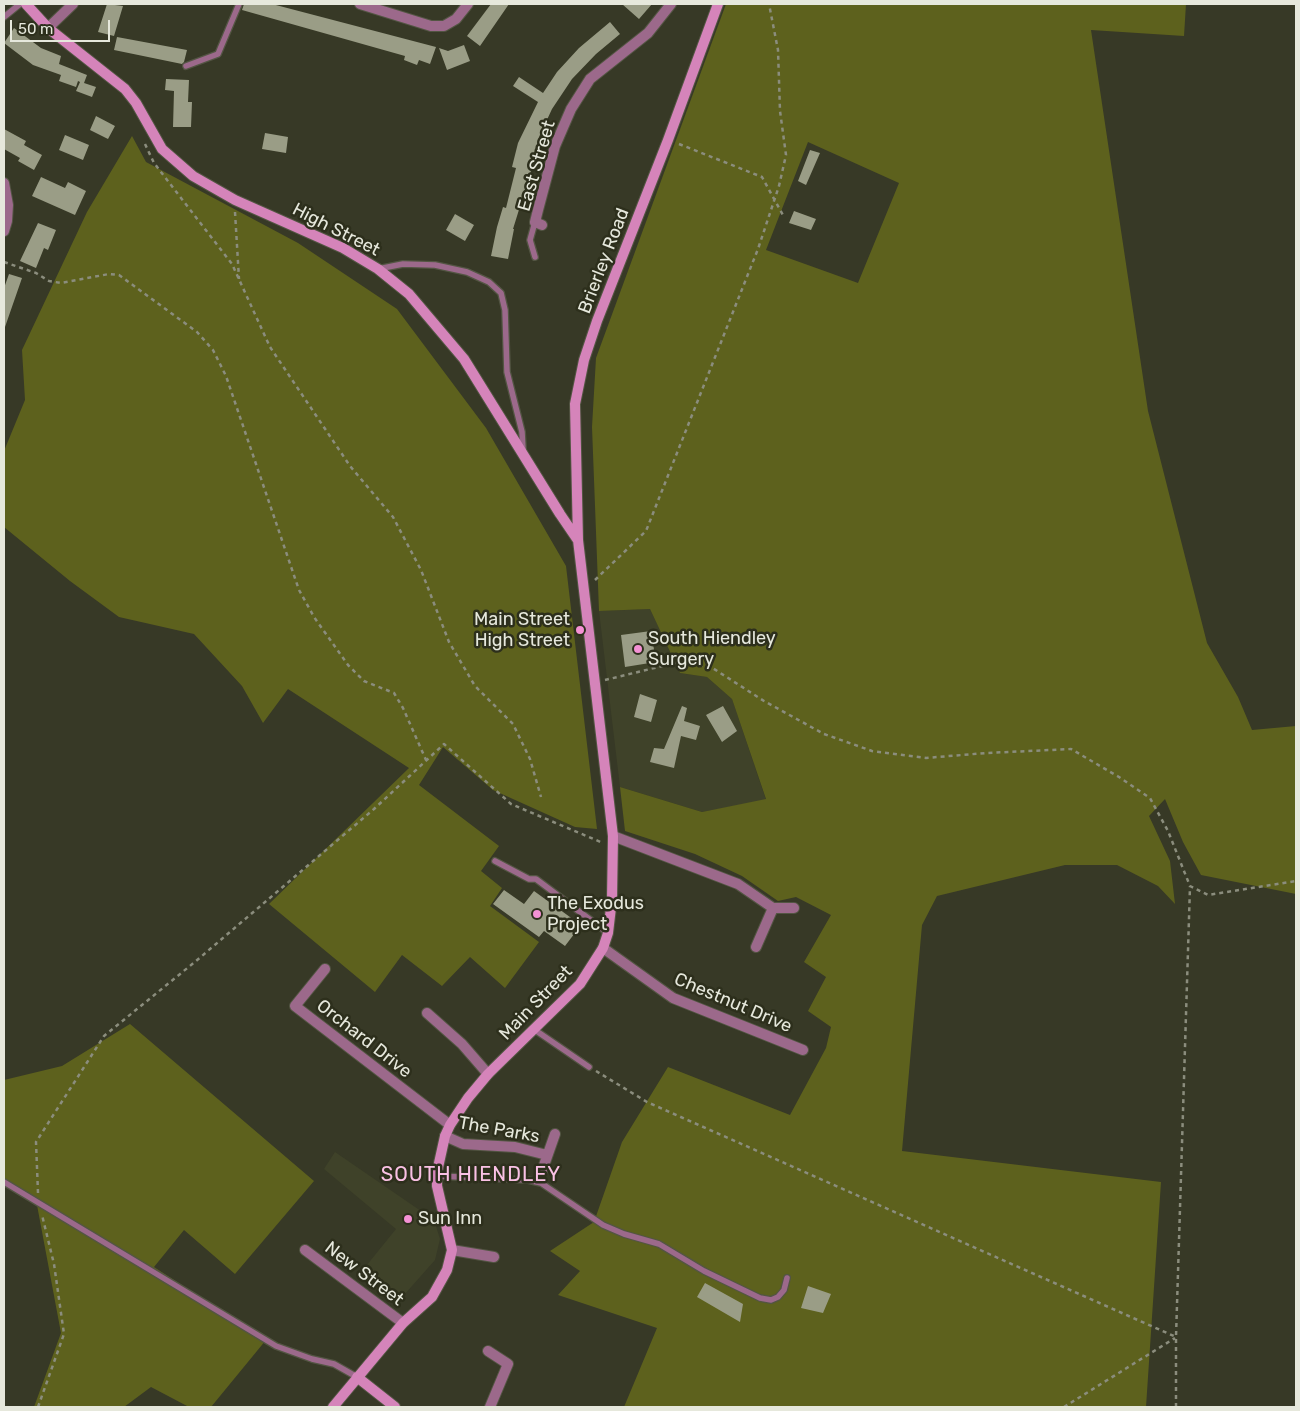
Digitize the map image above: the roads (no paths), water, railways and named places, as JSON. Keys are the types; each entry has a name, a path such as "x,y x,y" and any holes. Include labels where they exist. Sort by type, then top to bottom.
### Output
{"street":[{"name":"High Street","path":"26,4 48,28 125,89 136,103 162,149 192,176 234,200 343,248 378,269 409,294 446,336 480,383 578,540"},
{"path":"48,28 73,4"},
{"path":"360,4 431,26 444,26 456,19 468,4"},
{"name":"East Street","path":"539,224 555,146 571,109 590,79 648,33 671,4"},
{"name":"Brierley Road","path":"578,540 575,404 584,360 718,4"},
{"path":"4,231 7,221 5,186"},
{"name":"Main Street","path":"333,1407 403,1324 432,1297 448,1270 452,1250 437,1186 437,1176 445,1136 450,1125 468,1098 488,1074 580,984 603,948 608,933 612,899 613,836 578,540"},
{"path":"613,836 738,884 773,908 794,908"},
{"path":"756,946 773,908"},
{"name":"Chestnut Drive","path":"603,948 673,998 803,1050"},
{"name":"Orchard Drive","path":"325,969 296,1006 450,1125"},
{"path":"427,1013 462,1044 488,1074"},
{"name":"The Parks","path":"542,1171 555,1134"},
{"name":"The Parks","path":"445,1136 463,1144 515,1146 547,1155"},
{"name":"New Street","path":"305,1250 403,1324"},
{"path":"452,1250 494,1258"},
{"path":"488,1351 508,1364 490,1407"},
{"path":"357,1377 395,1407"}],"lane":[{"path":"4,17 20,4"},
{"path":"186,66 218,54 239,4"},
{"path":"535,257 530,240 539,224"},
{"path":"378,269 404,264 435,265 467,272 489,282 501,293 504,310 507,372 522,432 523,454"},
{"path":"495,861 529,879 536,879 608,933"},
{"path":"535,1030 589,1067"},
{"path":"437,1176 528,1180 541,1183 603,1225 624,1234 659,1244 704,1271 760,1298 771,1300 778,1297 784,1290 787,1278"},
{"path":"4,1182 276,1346 334,1364 357,1377"}],"place":[{"name":"Main Street High Street","path":"580,630"},
{"name":"South Hiendley Surgery","path":"638,649"},
{"name":"The Exodus Project","path":"537,914"},
{"name":"Sun Inn","path":"408,1219"}],"district":[{"name":"SOUTH HIENDLEY","path":"471,1175"}]}
